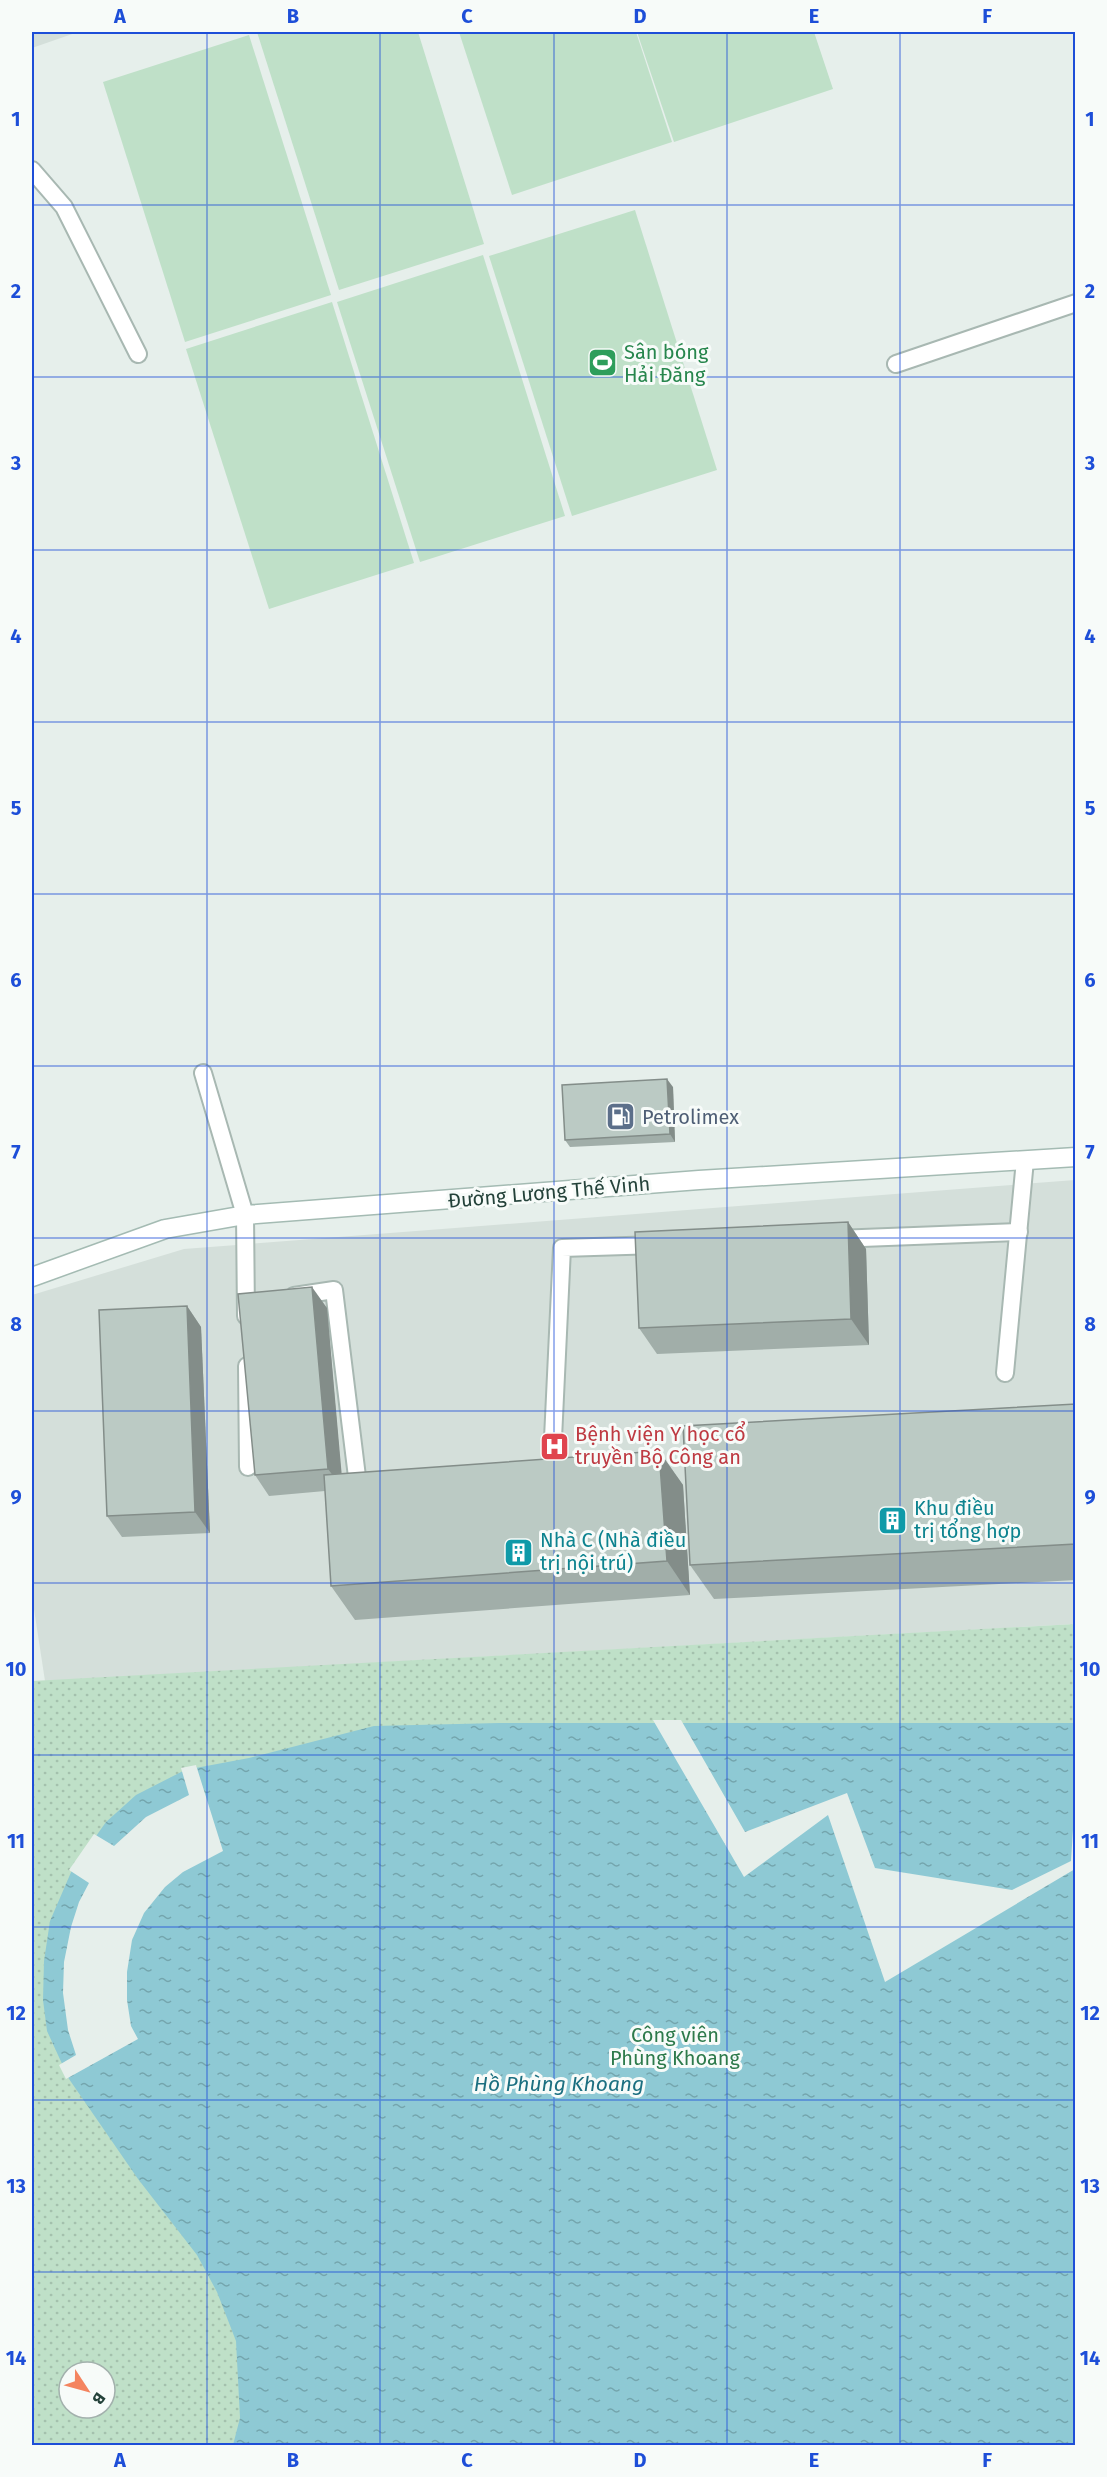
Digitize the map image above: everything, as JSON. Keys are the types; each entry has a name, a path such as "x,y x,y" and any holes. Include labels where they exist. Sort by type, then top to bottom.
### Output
{"street":[{"name":"Đường Lương Thế Vinh","path":"32,1277 165,1229 245,1215 699,1180 1076,1157"}],"lane":[{"path":"32,170 64,207 138,354"},
{"path":"896,363 1076,303"},
{"path":"203,1073 245,1215 251,1303 246,1327"},
{"path":"1005,1373 1026,1160"},
{"path":"820,1239 1019,1232"},
{"path":"539,1483 551,1482 562,1248 679,1244"},
{"path":"279,1299 334,1290 359,1493 381,1492"},
{"path":"246,1351 248,1467"}],"shaded area":[{"path":"32,32 78,32 32,48"},
{"name":"Bệnh viện Y học cổ truyền Bộ Công an","path":"1075,1180 1075,1624 45,1681 32,1596 32,1295 184,1249"}],"green space":[{"path":"257,32 418,32 484,244 339,290"},
{"path":"459,32 636,32 672,142 512,195"},
{"path":"637,32 814,32 833,89 674,142"},
{"path":"249,35 331,295 185,342 103,82"},
{"name":"Sân bóng Hải Đăng","path":"635,210 717,470 572,516 489,256"},
{"path":"483,255 565,516 420,562 337,302"},
{"path":"332,302 414,563 269,609 186,349"},
{"name":"Hồ Phùng Khoang","path":"1075,1624 1075,2445 32,2445 32,1681"}],"water":[{"name":"Hồ Phùng Khoang","path":"499,1723 1075,1723 1075,2445 233,2445 240,2418 236,2341 217,2292 197,2255 138,2179 69,2079 47,2031 43,2000 44,1961 50,1921 72,1870 106,1822 136,1795 185,1770 249,1758 374,1726"}],"pier":[{"path":"653,1720 681,1720 745,1832 847,1793 875,1868 1012,1890 1071,1861 1075,1798 1075,1869 885,1982 828,1815 744,1877"},
{"path":"196,1765 223,1851 183,1872 165,1887 144,1913 132,1940 127,1972 127,2000 131,2026 138,2039 66,2079 59,2065 76,2055 68,2030 63,1993 64,1962 71,1927 79,1902 89,1883 69,1870 94,1834 114,1846 146,1817 189,1795 181,1768"}],"building":[{"name":"Petrolimex","path":"667,1079 670,1134 565,1140 562,1085"},
{"path":"848,1222 851,1319 639,1328 635,1232"},
{"path":"312,1287 328,1469 255,1475 238,1294"},
{"path":"187,1306 195,1512 107,1516 99,1310"},
{"name":"Khu điều trị tổng hợp","path":"1076,1404 1076,1544 690,1565 683,1426"},
{"name":"Nhà C (Nhà điều trị nội trú)","path":"659,1451 667,1561 331,1586 324,1475"}],"place":[{"name":"Sân bóng Hải Đăng","path":"603,363"},
{"name":"Petrolimex","path":"621,1117"},
{"name":"Bệnh viện Y học cổ truyền Bộ Công an","path":"554,1446"},
{"name":"Khu điều trị tổng hợp","path":"893,1520"},
{"name":"Nhà C (Nhà điều trị nội trú)","path":"519,1552"}],"park label":[{"name":"Công viên Phùng Khoang","path":"675,2046"}]}
